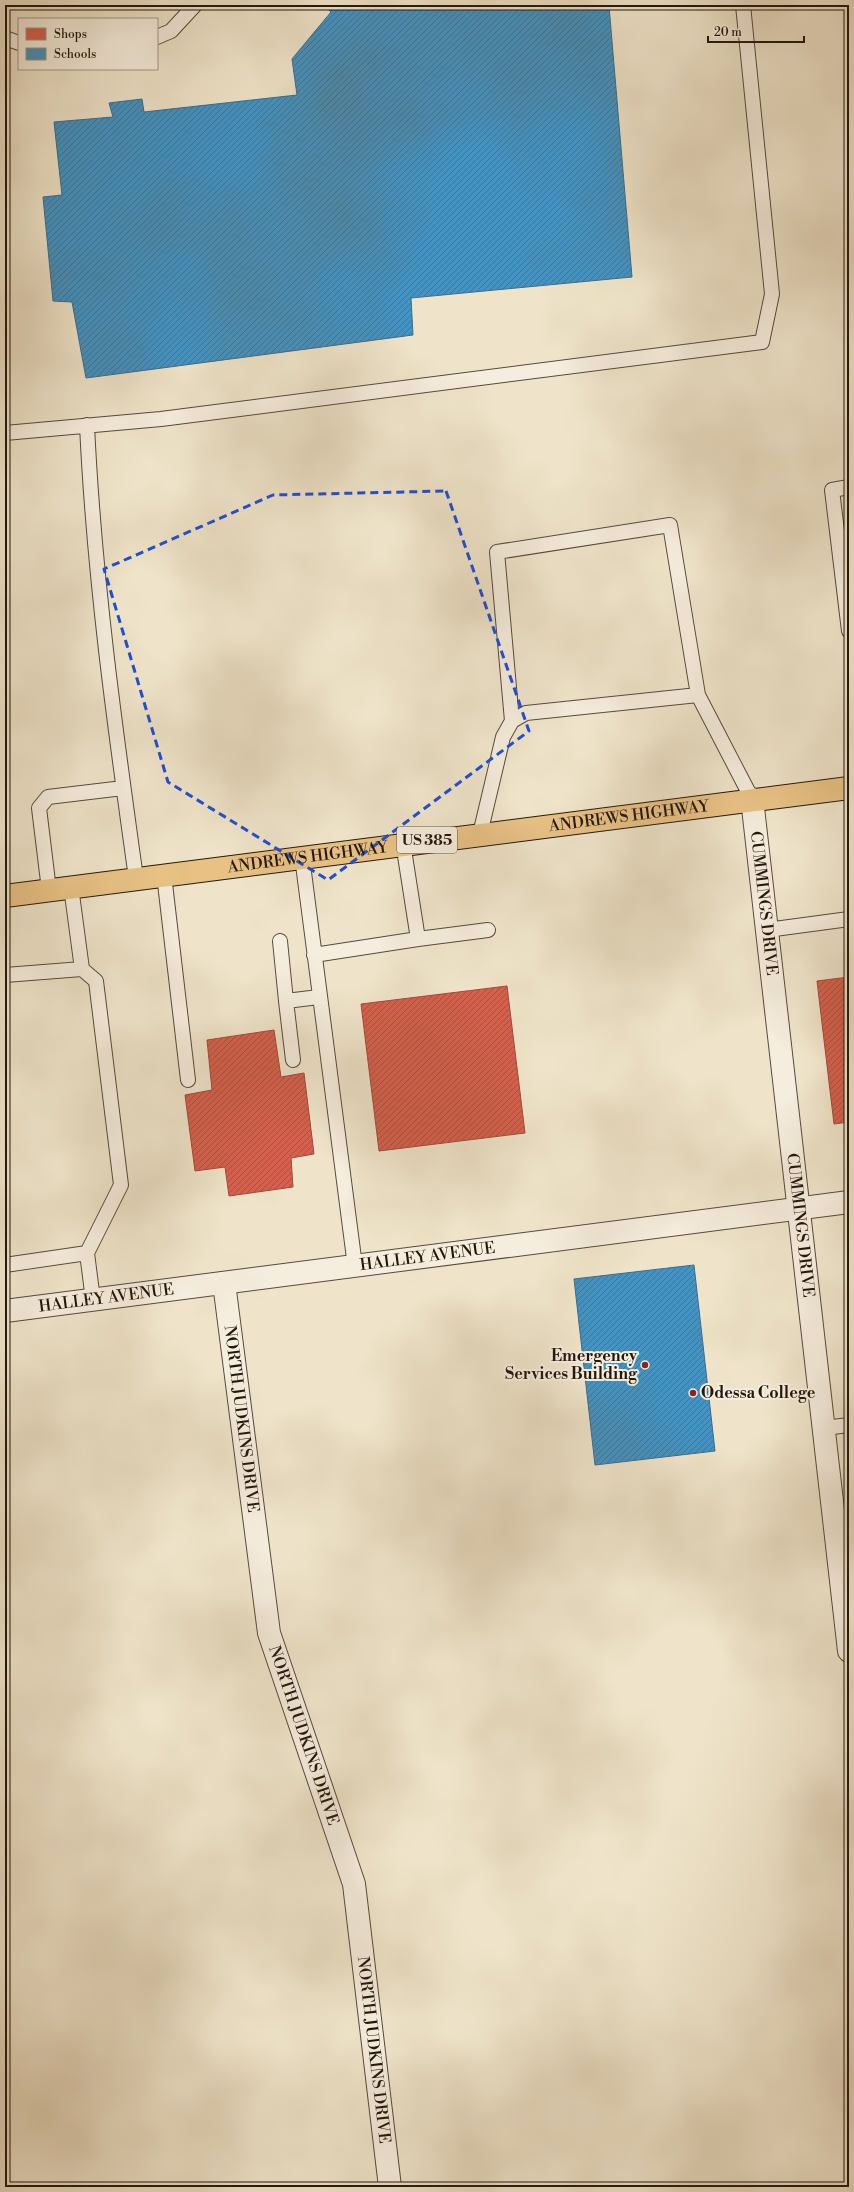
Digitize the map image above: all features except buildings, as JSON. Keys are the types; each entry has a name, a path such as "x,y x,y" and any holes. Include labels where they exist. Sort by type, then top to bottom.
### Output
{"main road":[{"name":"ANDREWS HIGHWAY","path":"5,896 752,799 849,788"}],"street":[{"name":"CUMMINGS DRIVE","path":"752,799 849,1651"},
{"name":"HALLEY AVENUE","path":"5,1308 93,1300 849,1202"},
{"name":"NORTH JUDKINS DRIVE","path":"224,1283 269,1633 354,1884 390,2187"}],"lane":[{"path":"158,37 171,31 195,5"},
{"path":"5,433 161,418 762,342 772,294 743,5"},
{"path":"5,38 18,43"},
{"path":"87,425 92,517 123,788 136,878"},
{"path":"849,487 832,490 849,631"},
{"path":"512,721 497,552 670,525 698,695 752,799"},
{"path":"480,834 503,737 512,721 526,713 698,695"},
{"path":"49,890 39,808 48,797 123,788"},
{"path":"403,844 418,939"},
{"path":"302,857 355,1266"},
{"path":"164,875 188,1080"},
{"path":"71,887 82,969 96,982 121,1185 87,1253 93,1300"},
{"path":"767,930 849,919"},
{"path":"314,955 488,930"},
{"path":"280,941 293,1060"},
{"path":"5,975 82,969"},
{"path":"286,1001 319,997"},
{"path":"5,1265 87,1253"},
{"path":"824,1428 849,1425"}],"highlighted area":[{"path":"446,491 529,731 328,880 168,782 104,569 273,495"}],"place":[{"name":"Emergency Services Building","path":"645,1365"},
{"name":"Odessa College","path":"693,1393"}]}
